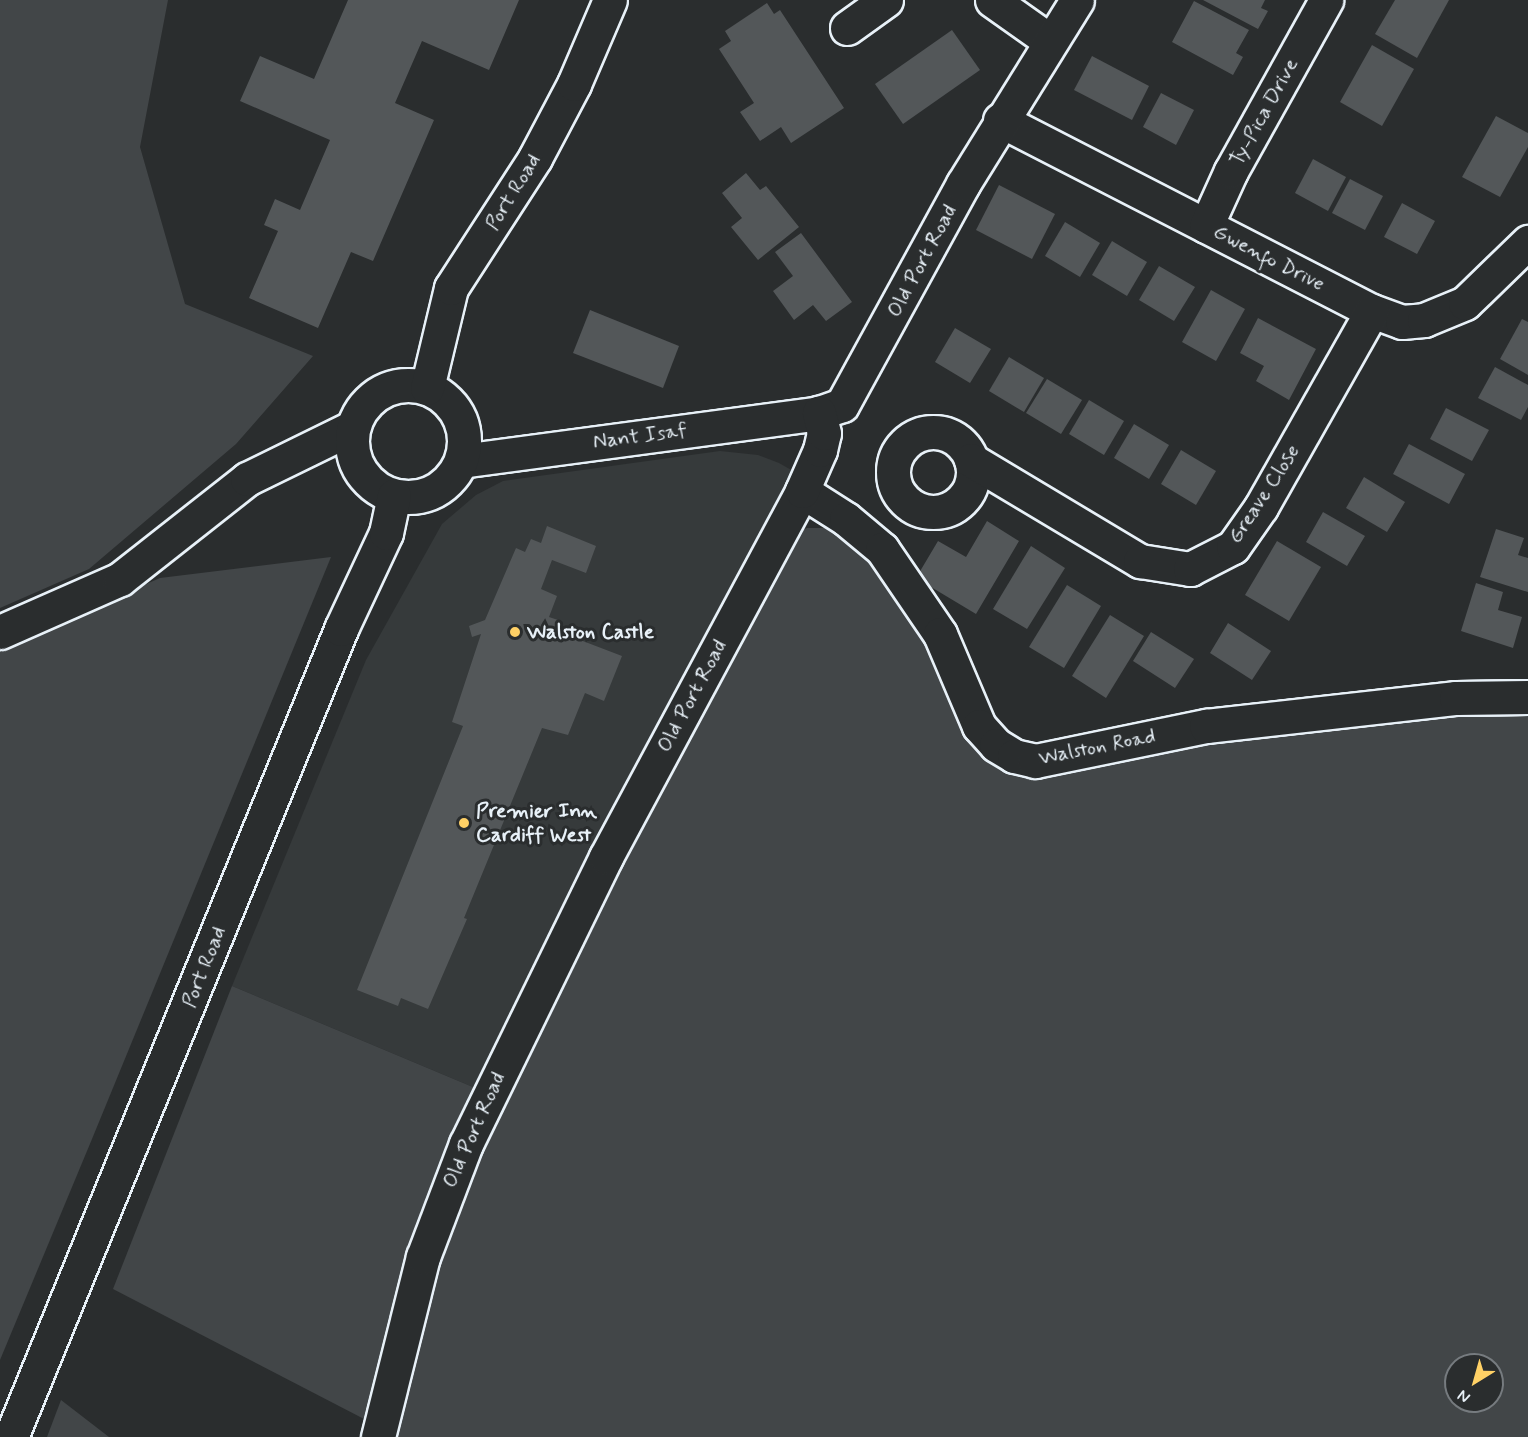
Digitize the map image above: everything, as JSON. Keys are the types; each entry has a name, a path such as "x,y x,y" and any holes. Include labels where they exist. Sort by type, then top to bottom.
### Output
{"street":[{"name":"Port Road","path":"427,388 451,288 535,158 574,84 610,0"},
{"path":"847,28 886,0"},
{"path":"992,0 1050,41"},
{"name":"Old Port Road","path":"378,1437 423,1257 466,1144 606,857 802,491 820,450 824,434 819,413 842,405 853,389 1000,120 1077,0"},
{"name":"Ty-Pica Drive","path":"1206,226 1231,171 1326,0"},
{"name":"Gwenfo Drive","path":"1000,120 1372,311 1401,322 1445,314 1482,289 1528,242"},
{"name":"Greave Close","path":"971,460 1140,561 1190,569 1233,547 1261,507 1372,311"},
{"path":"393,387 427,388 444,398 456,412 464,431 461,460 451,478 436,490 418,497 394,496 376,488 362,474 353,456 353,427 362,409 375,395 393,387"},
{"name":"Nant Isaf","path":"461,460 819,413"},
{"path":"0,632 120,579 246,479 353,427"},
{"name":"Walston Road","path":"802,491 846,519 882,549 940,634 979,726 996,746 1014,756 1035,761 1206,726 1456,698 1528,697"},
{"name":"Port Road","path":"11,1437 341,629 386,533 394,496"}],"shaded area":[{"path":"0,0 168,0 140,147 185,304 313,356 236,444 89,569 0,608"},
{"path":"720,451 758,455 779,463 793,471 788,487 480,1090 232,986 366,660 442,524 476,495 503,481"},
{"path":"807,528 827,528 842,535 904,596 977,741 1080,760 1444,708 1528,715 1528,1437 388,1437 457,1199 543,1013 767,583 797,532"},
{"path":"331,557 0,1360 0,648 160,578"},
{"path":"232,986 480,1090 366,1420 113,1289"},
{"path":"61,1400 109,1437 47,1437"}],"building":[{"path":"348,0 519,0 489,70 422,41 395,103 434,120 373,261 351,252 318,328 249,298 278,231 264,225 275,199 300,210 330,140 240,101 260,56 314,79"},
{"path":"1203,0 1265,0 1261,8 1268,11 1258,29"},
{"path":"1395,0 1449,0 1417,58 1375,34"},
{"path":"1194,1 1249,30 1236,53 1243,57 1233,75 1172,42"},
{"path":"767,3 774,14 780,10 844,108 791,143 781,127 760,141 740,112 754,103 719,49 731,41 725,31"},
{"path":"952,30 980,70 903,124 875,84"},
{"path":"1372,45 1414,69 1382,126 1340,102"},
{"path":"1092,56 1149,86 1132,120 1074,90"},
{"path":"1161,93 1194,110 1176,145 1143,127"},
{"path":"1496,116 1528,133 1528,147 1500,197 1462,177"},
{"path":"1313,159 1346,177 1328,211 1295,193"},
{"path":"746,173 760,190 766,186 799,227 758,260 731,227 742,218 722,193"},
{"path":"1350,179 1383,196 1365,230 1332,213"},
{"path":"999,185 1055,214 1032,259 976,230"},
{"path":"1402,203 1435,221 1417,254 1384,237"},
{"path":"1065,222 1100,243 1080,277 1045,256"},
{"path":"801,233 852,302 826,321 813,305 794,320 773,291 793,276 775,252"},
{"path":"1112,241 1147,262 1127,296 1092,275"},
{"path":"1159,266 1195,287 1174,321 1139,300"},
{"path":"1211,290 1245,309 1216,361 1182,342"},
{"path":"590,310 679,346 663,388 573,353"},
{"path":"1258,318 1316,349 1289,400 1256,381 1264,366 1240,353"},
{"path":"1522,319 1528,322 1528,375 1500,359"},
{"path":"955,328 991,349 970,383 935,362"},
{"path":"1009,357 1044,378 1024,412 989,391"},
{"path":"1495,367 1528,385 1528,407 1521,420 1478,398"},
{"path":"1047,379 1082,400 1061,434 1026,413"},
{"path":"1089,400 1124,421 1104,455 1069,434"},
{"path":"1446,408 1489,430 1472,461 1430,439"},
{"path":"1134,424 1169,445 1149,479 1114,458"},
{"path":"1409,444 1465,474 1449,504 1393,474"},
{"path":"1181,450 1216,471 1196,505 1161,484"},
{"path":"1364,477 1405,502 1387,532 1346,508"},
{"path":"1323,512 1365,536 1347,566 1306,542"},
{"path":"987,521 1019,541 976,614 916,578 938,541 966,557"},
{"path":"547,526 596,546 586,573 552,560 541,589 557,596 549,617 558,620 554,630 622,656 604,701 585,693 568,735 542,728 464,918 467,919 428,1009 401,998 398,1006 357,990 463,726 452,722 481,634 472,637 469,626 485,620 516,548 525,552 531,539 541,543"},
{"path":"1496,529 1524,538 1518,555 1528,558 1528,592 1480,577"},
{"path":"1277,541 1321,567 1289,621 1245,595"},
{"path":"1031,546 1065,568 1027,629 993,609"},
{"path":"1476,583 1503,592 1498,610 1522,617 1513,648 1461,631"},
{"path":"1067,585 1101,606 1064,668 1029,647"},
{"path":"1110,615 1144,636 1106,698 1072,676"},
{"path":"1228,623 1271,651 1252,680 1210,653"},
{"path":"1151,632 1194,659 1175,688 1133,661"}],"place":[{"name":"Walston Castle","path":"515,632"},
{"name":"Premier Inn Cardiff West","path":"464,823"}]}
